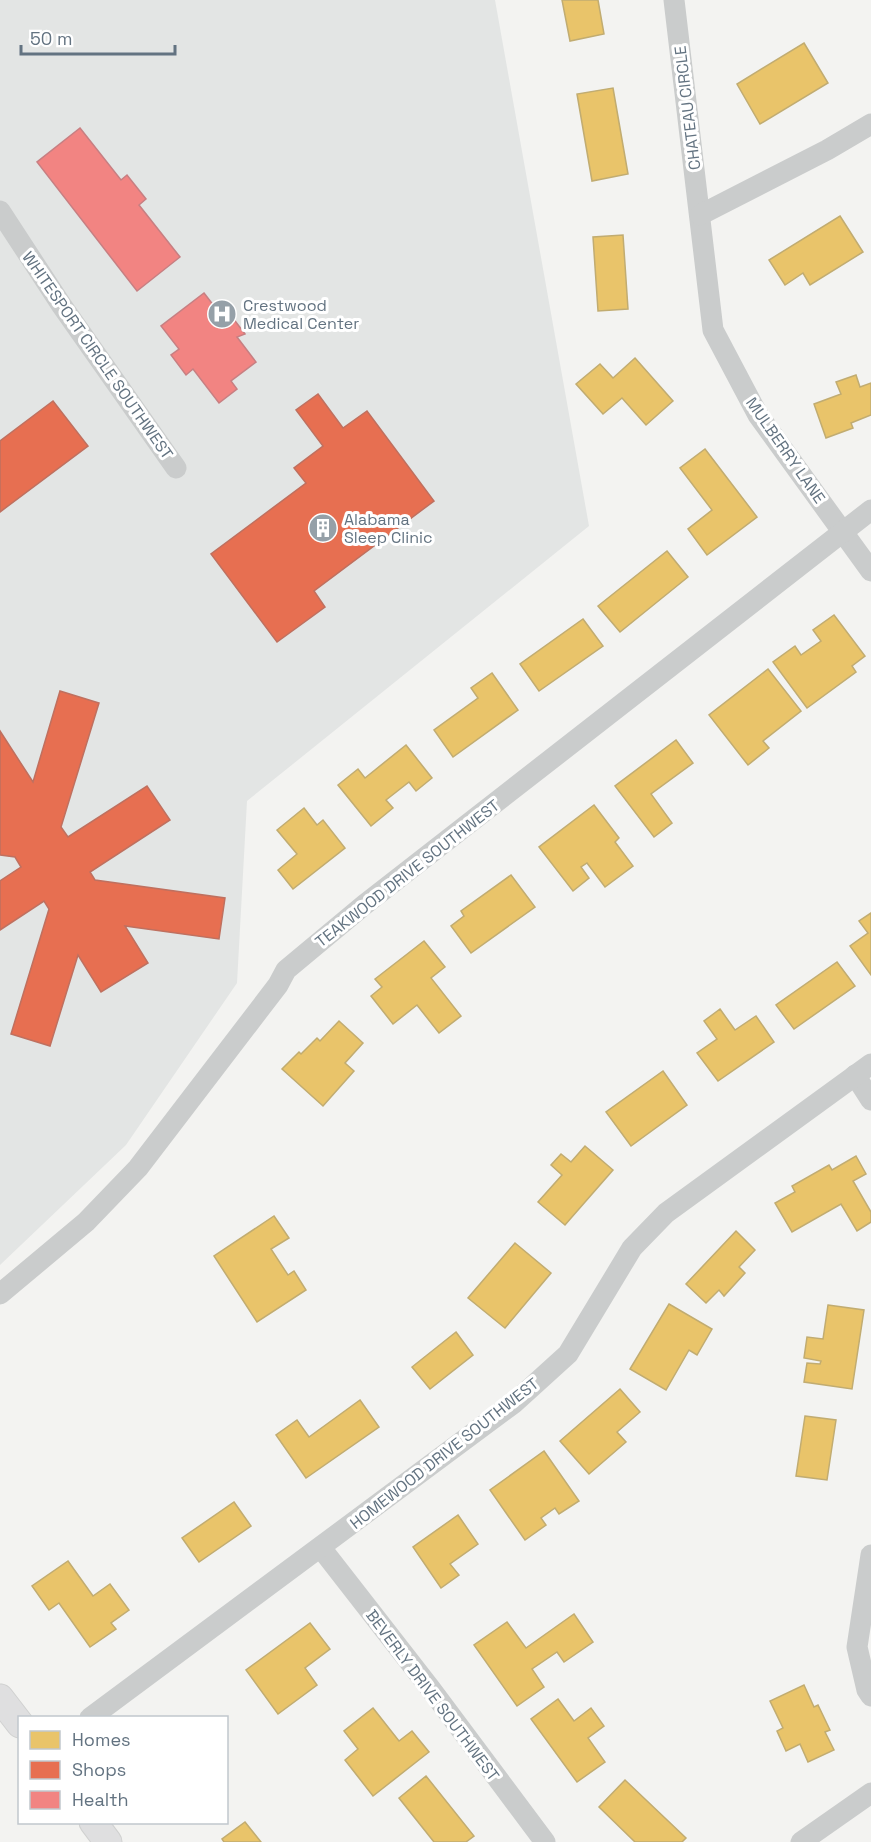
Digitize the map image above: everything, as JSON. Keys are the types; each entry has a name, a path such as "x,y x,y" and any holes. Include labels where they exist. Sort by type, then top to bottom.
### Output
{"main road":[{"path":"0,1698 18,1721"},
{"path":"94,1824 108,1842"}],"street":[{"name":"CHATEAU CIRCLE","path":"674,0 700,215"},
{"path":"700,215 827,150 871,124"},
{"name":"WHITESPORT CIRCLE SOUTHWEST","path":"0,211 62,306 176,468"},
{"name":"MULBERRY LANE","path":"700,215 713,330 758,415 871,571"},
{"name":"TEAKWOOD DRIVE SOUTHWEST","path":"0,1294 86,1222 138,1168 278,985 286,970 364,905 871,510"},
{"path":"863,1070 871,1100"},
{"name":"HOMEWOOD DRIVE SOUTHWEST","path":"93,1716 514,1402 568,1354 632,1248 666,1213 863,1070"},
{"name":"BEVERLY DRIVE SOUTHWEST","path":"321,1548 430,1688 545,1842"},
{"path":"871,1555 857,1647 867,1690 871,1696"},
{"path":"801,1842 871,1793"}],"shaded area":[{"path":"0,0 495,0 589,526 247,801 237,983 126,1145 0,1265"}],"building: Homes":[{"path":"562,0 598,0 604,34 570,41"},
{"path":"804,43 828,83 760,124 737,84"},
{"path":"613,88 628,174 592,181 577,94"},
{"path":"840,216 863,252 810,285 803,273 785,285 769,260"},
{"path":"623,235 628,309 598,311 593,237"},
{"path":"635,358 673,401 646,425 622,398 603,414 576,384 600,364 613,378"},
{"path":"856,375 860,387 871,383 871,415 851,423 853,428 826,438 814,404 841,394 836,382"},
{"path":"705,449 757,517 707,555 688,529 712,510 680,468"},
{"path":"667,551 688,577 620,632 598,606"},
{"path":"834,615 865,656 852,666 856,672 807,708 773,662 795,646 801,655 821,641 813,630"},
{"path":"583,619 603,646 539,691 520,664"},
{"path":"768,669 801,711 763,741 769,748 748,765 709,715"},
{"path":"492,673 518,710 453,757 434,730 478,698 471,688"},
{"path":"676,740 693,763 651,794 672,823 654,837 615,786"},
{"path":"406,745 432,778 416,791 409,782 386,800 393,808 371,826 338,785 358,769 365,778"},
{"path":"594,805 619,838 615,842 633,866 605,887 587,863 581,867 589,878 573,891 539,847"},
{"path":"304,808 317,825 323,820 345,848 293,889 278,870 297,854 277,830"},
{"path":"511,875 535,907 471,953 451,926 464,916 461,911"},
{"path":"871,913 871,975 850,946 868,933 859,921"},
{"path":"424,941 445,967 431,978 461,1016 439,1033 417,1005 393,1024 371,996 382,987 375,979"},
{"path":"837,962 855,986 794,1029 776,1005"},
{"path":"720,1009 735,1030 756,1016 774,1042 718,1081 697,1053 717,1039 704,1021"},
{"path":"339,1021 363,1043 345,1063 354,1071 323,1106 282,1069 317,1038 320,1041"},
{"path":"663,1071 687,1105 631,1146 606,1112"},
{"path":"585,1146 613,1170 565,1225 538,1202 562,1175 551,1165 561,1154 571,1162"},
{"path":"856,1156 866,1174 853,1181 871,1212 871,1222 857,1231 841,1204 792,1232 775,1203 795,1192 792,1186 829,1165 832,1170"},
{"path":"274,1216 289,1238 271,1249 288,1275 294,1271 306,1290 257,1322 214,1256"},
{"path":"736,1231 755,1250 739,1267 745,1273 724,1296 719,1290 706,1303 686,1284"},
{"path":"515,1243 551,1273 505,1328 468,1298"},
{"path":"669,1304 712,1329 697,1355 689,1350 666,1390 630,1369"},
{"path":"828,1305 864,1310 852,1389 804,1382 807,1363 820,1364 821,1361 804,1358 807,1337 823,1339"},
{"path":"456,1332 473,1355 430,1389 412,1367"},
{"path":"620,1389 640,1412 617,1432 626,1442 589,1474 560,1441"},
{"path":"360,1400 379,1427 306,1478 276,1435 297,1420 309,1437"},
{"path":"805,1416 836,1420 827,1480 796,1476"},
{"path":"544,1451 579,1501 559,1514 555,1508 541,1518 546,1525 525,1540 490,1490"},
{"path":"234,1502 251,1526 199,1562 182,1538"},
{"path":"458,1515 478,1544 450,1564 459,1575 441,1588 413,1547"},
{"path":"68,1561 93,1596 110,1584 129,1610 111,1623 116,1629 90,1647 59,1603 49,1610 32,1586"},
{"path":"574,1614 593,1642 564,1662 557,1652 532,1669 544,1687 517,1706 474,1645 507,1622 526,1648"},
{"path":"310,1623 330,1649 305,1668 317,1685 278,1714 246,1670"},
{"path":"804,1685 814,1707 818,1705 830,1730 825,1732 834,1750 808,1762 800,1744 786,1751 777,1731 783,1728 770,1701"},
{"path":"558,1699 574,1721 591,1708 604,1726 588,1738 605,1762 577,1782 531,1719"},
{"path":"373,1708 399,1741 412,1731 429,1752 373,1796 345,1760 358,1749 344,1731"},
{"path":"426,1776 474,1836 466,1842 434,1842 399,1798"},
{"path":"625,1780 686,1838 682,1842 635,1842 599,1807"},
{"path":"245,1822 261,1842 224,1842 222,1839"}],"building: Shops":[{"name":"Alabama Sleep Clinic","path":"318,394 343,428 367,411 434,501 314,591 325,607 277,642 211,554 306,483 294,468 323,446 296,410"},
{"path":"53,401 88,446 0,512 0,441"},
{"path":"60,691 99,703 61,827 68,837 147,786 170,820 90,872 95,880 225,898 219,939 125,926 148,963 101,992 78,955 50,1046 11,1034 49,909 44,901 0,930 0,881 21,867 15,857 0,855 0,731 33,782"}],"building: Health":[{"path":"80,128 121,180 127,175 146,199 139,205 180,257 137,291 37,162"},
{"path":"204,293 221,315 226,309 245,334 237,337 256,362 231,381 237,389 219,403 193,369 186,375 171,355 179,349 161,326"}],"place":[{"name":"Crestwood Medical Center","path":"222,314"},
{"name":"Alabama Sleep Clinic","path":"323,528"}]}
